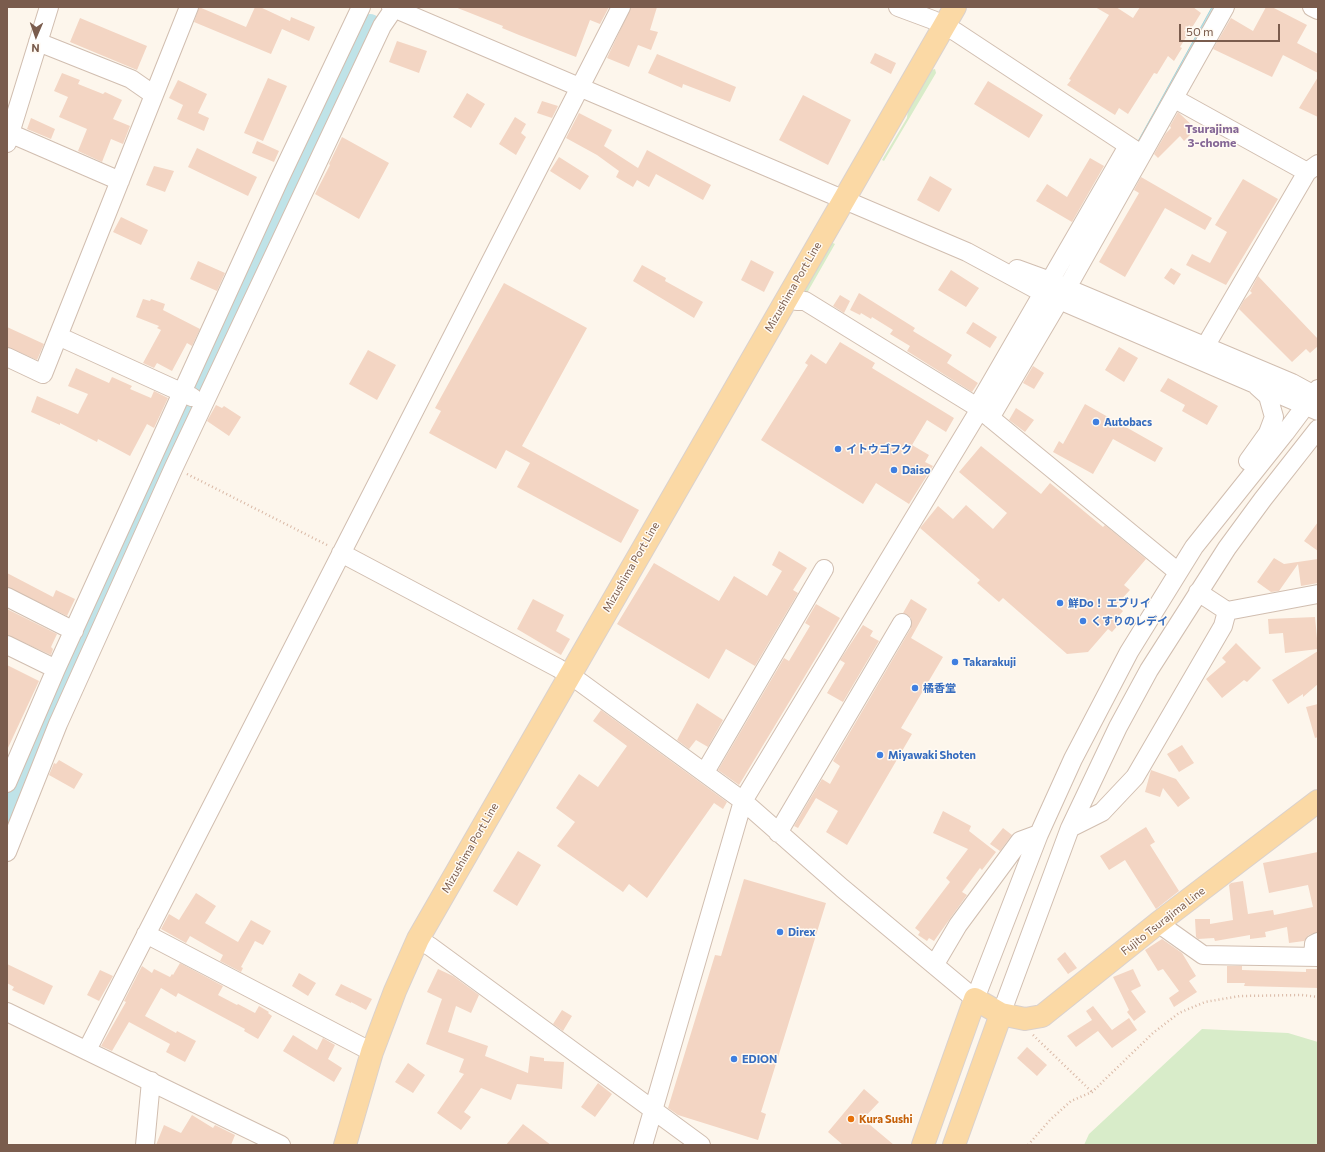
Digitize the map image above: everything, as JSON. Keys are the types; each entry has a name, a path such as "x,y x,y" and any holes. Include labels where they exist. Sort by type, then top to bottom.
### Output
{"main road":[{"name":"Mizushima Port Line","path":"345,1145 372,1052 394,991 418,939 955,7"},
{"name":"Fujito Tsurajima Line","path":"975,999 1001,1014 1025,1019 1042,1016 1158,924 1318,801"},
{"path":"923,1145 975,999"},
{"path":"954,1145 1001,1014"}],"street":[{"path":"49,7 38,42 14,98 8,136 120,181"},
{"path":"7,357 43,374 189,7"},
{"path":"7,852 58,724 103,596 289,188 361,7"},
{"path":"7,783 14,748 56,669 74,630 103,596 174,467 193,398 289,188 394,7 1201,353 1292,383 1315,400"},
{"path":"87,1050 581,88 621,7"},
{"path":"898,7 944,26 961,35 1135,150"},
{"path":"1312,7 1318,10"},
{"path":"643,1145 655,1111 746,804 1055,291 1135,150 1175,99 1216,10"},
{"path":"38,42 131,79 154,95"},
{"path":"1175,99 1313,168 1201,353"},
{"path":"788,296 797,301 804,301 982,412 1178,572"},
{"path":"58,336 193,398"},
{"path":"1201,353 1253,383 1268,396 1274,417 1268,433 1230,485 1223,511"},
{"path":"1253,383 1315,400"},
{"path":"341,553 569,675 705,772 746,804 778,833 975,999 1039,834 1073,758 1103,699 1178,572 1223,511 1315,400"},
{"path":"1001,1014 1070,828 1118,728 1149,670 1198,592 1263,499 1318,429"},
{"path":"705,772 824,569"},
{"path":"1198,592 1227,611 1318,594"},
{"path":"7,597 74,630"},
{"path":"1070,828 1102,812 1135,777 1223,626 1227,611"},
{"path":"778,833 902,623"},
{"path":"7,645 56,669"},
{"path":"934,964 958,925 1020,841 1039,834"},
{"path":"1158,924 1203,955 1316,952"},
{"path":"146,934 372,1052"},
{"path":"418,939 701,1145"},
{"path":"7,1012 281,1145"},
{"path":"145,1145 151,1081"}],"path":[{"path":"174,467 341,553"},
{"path":"1028,1145 1050,1120 1071,1101 1092,1092 1153,1033 1179,1013 1205,1002 1240,996 1302,995 1318,997"},
{"path":"1032,1032 1035,1038 1092,1092"}],"green space":[{"path":"935,69 936,73 884,161 882,160 907,118 908,108 931,70"},
{"path":"831,242 835,244 807,293 799,297"},
{"path":"1202,1029 1288,1033 1318,1042 1318,1145 1084,1145 1089,1134"}],"water":[{"path":"1212,7 1218,7 1141,148 1136,145"}],"building":[{"path":"199,7 246,27 255,7 260,7 290,21 291,17 315,27 309,41 282,29 271,54 194,22"},
{"path":"455,7 609,7 600,24 590,20 576,57 502,28 503,26"},
{"path":"631,7 657,7 650,30 658,32 651,50 638,45 629,67 607,58"},
{"path":"1095,7 1116,7 1133,18 1140,7 1193,7 1201,13 1180,47 1182,48 1174,61 1168,56 1157,74 1154,73 1128,114 1119,108 1115,115 1067,85 1071,80 1069,79 1109,15"},
{"path":"1266,7 1272,7 1307,25 1297,43 1318,54 1318,73 1283,55 1272,77 1213,49 1231,18 1253,31"},
{"path":"80,18 147,46 137,70 70,42"},
{"path":"397,41 427,51 419,73 389,62"},
{"path":"875,53 896,63 891,74 870,63"},
{"path":"657,54 736,87 730,102 683,84 682,88 648,73"},
{"path":"62,73 80,80 78,84 103,94 105,92 122,100 113,119 130,126 123,144 111,139 102,162 78,151 87,129 59,117 68,97 54,91"},
{"path":"1318,77 1318,117 1299,108"},
{"path":"268,78 287,86 263,141 244,133"},
{"path":"178,80 207,94 198,113 209,118 204,131 177,119 183,105 169,98"},
{"path":"988,81 1043,115 1029,138 974,104"},
{"path":"467,93 485,104 471,128 453,117"},
{"path":"803,95 851,120 828,165 779,140"},
{"path":"542,101 558,106 552,118 537,113"},
{"path":"1178,112 1196,129 1184,141 1180,136 1158,158 1154,154 1166,133 1171,128 1170,126"},
{"path":"579,113 612,130 604,146 638,168 647,150 711,185 703,200 656,174 649,187 637,180 633,187 616,177 619,171 597,155 566,138"},
{"path":"515,117 526,124 521,133 526,137 516,155 499,144"},
{"path":"31,118 55,129 51,139 27,129"},
{"path":"342,137 389,163 359,219 315,194"},
{"path":"257,141 279,151 274,162 252,153"},
{"path":"197,148 257,177 248,196 188,167"},
{"path":"559,157 589,176 580,190 550,171"},
{"path":"1090,158 1104,166 1072,222 1036,201 1047,184 1067,197"},
{"path":"154,166 174,171 165,192 146,185"},
{"path":"930,176 952,189 939,212 917,200"},
{"path":"1141,177 1212,218 1205,230 1165,208 1125,277 1099,262 1139,193 1134,190"},
{"path":"1243,179 1278,199 1226,285 1186,265 1192,254 1210,263 1227,232 1215,225"},
{"path":"121,217 148,230 141,245 113,232"},
{"path":"751,260 774,272 764,292 741,280"},
{"path":"198,261 225,273 217,291 190,279"},
{"path":"642,265 666,278 665,281 703,302 694,318 633,281"},
{"path":"1171,268 1181,274 1174,285 1164,278"},
{"path":"951,270 979,288 966,307 938,290"},
{"path":"1258,276 1318,339 1318,346 1310,353 1306,349 1292,362 1239,309 1244,300 1252,293 1250,291"},
{"path":"504,283 587,328 522,446 639,510 621,543 517,487 530,463 506,450 496,469 429,433 441,411 435,408"},
{"path":"859,293 915,328 913,331 952,355 947,363 978,383 972,392 907,351 910,346 890,334 893,330 872,317 871,319 861,313 860,315 850,310"},
{"path":"840,295 850,301 844,313 833,306"},
{"path":"143,299 150,301 151,299 165,304 163,310 200,329 192,346 187,343 172,371 157,363 154,368 143,363 161,330 157,328 159,326 136,317"},
{"path":"973,322 997,337 990,348 966,333"},
{"path":"7,327 44,344 37,360 7,347"},
{"path":"840,342 875,363 872,368 954,418 946,432 927,420 912,445 929,455 925,462 933,466 909,504 876,483 863,504 761,440 808,365 805,363 811,354 826,364"},
{"path":"1119,347 1138,358 1124,382 1105,370"},
{"path":"368,350 396,365 377,400 349,384"},
{"path":"1033,366 1044,373 1034,389 1023,383"},
{"path":"76,368 109,383 112,377 132,386 130,389 151,398 154,391 168,398 154,428 147,424 130,456 98,439 97,442 60,423 60,425 31,412 37,396 78,414 88,394 68,386"},
{"path":"1168,378 1218,406 1207,425 1182,411 1185,405 1160,391"},
{"name":"Autobacs","path":"1085,404 1163,448 1155,462 1113,439 1093,474 1053,452 1059,441 1063,444"},
{"path":"216,405 222,408 224,406 241,417 229,436 207,421"},
{"path":"1016,408 1034,420 1025,432 1009,420"},
{"path":"981,446 1041,494 1050,483 1103,527 1105,525 1146,559 1124,585 1130,590 1116,605 1123,611 1116,619 1120,623 1112,632 1108,629 1088,652 1067,654 1003,598 999,602 977,583 980,580 920,528 938,506 953,519 966,505 993,529 1007,513 959,472"},
{"path":"1318,522 1318,551 1304,541"},
{"path":"779,551 807,568 793,590 798,593 755,666 726,649 709,679 617,624 654,563 719,601 734,576 767,596 782,571 772,565"},
{"path":"1274,558 1284,564 1318,559 1318,583 1301,586 1298,564 1279,591 1271,592 1257,582"},
{"path":"7,573 53,597 56,590 75,599 67,616 7,587"},
{"path":"533,599 564,615 556,631 570,639 561,655 517,629"},
{"path":"911,599 927,609 911,638 943,657 901,728 912,734 847,845 826,832 838,811 816,798 798,828 794,826 822,779 830,784 840,766 833,761 911,628 911,618 903,613"},
{"path":"816,604 840,618 739,785 718,770 784,658 789,661 810,626 805,623"},
{"path":"7,609 57,634 51,647 53,649 51,655 7,635"},
{"path":"1315,617 1318,649 1285,653 1283,633 1269,634 1268,619"},
{"path":"863,625 873,631 870,636 879,641 843,702 827,693 845,663 840,660"},
{"path":"1236,643 1261,668 1247,682 1244,680 1222,698 1206,679 1226,662 1222,658"},
{"path":"1318,651 1318,684 1303,697 1303,694 1288,704 1272,680"},
{"path":"7,665 39,681 7,750"},
{"path":"697,703 723,720 708,747 696,740 689,749 677,740"},
{"path":"1318,704 1318,737 1315,738 1306,707"},
{"path":"601,710 727,802 723,809 714,803 647,898 629,884 623,892 557,846 575,822 556,808 579,774 598,787 627,746 593,721"},
{"path":"1182,745 1194,763 1179,772 1167,754"},
{"path":"59,760 83,774 74,789 49,775 54,763 56,764"},
{"path":"1151,770 1176,779 1190,798 1178,807 1163,788 1160,797 1145,792"},
{"path":"943,811 971,826 969,831 996,852 982,870 980,868 962,892 967,895 934,941 929,938 927,941 918,935 920,932 915,928 950,882 946,878 968,849 933,833"},
{"path":"1146,827 1155,842 1150,845 1179,891 1156,909 1125,860 1109,870 1100,856"},
{"path":"1003,828 1012,835 1000,851 990,844"},
{"path":"518,851 541,865 517,906 493,891"},
{"path":"1318,852 1318,932 1309,935 1304,941 1289,943 1287,927 1265,932 1266,937 1250,939 1250,935 1215,941 1214,938 1198,939 1196,937 1195,919 1210,919 1210,924 1233,920 1229,885 1231,883 1243,881 1248,914 1273,910 1274,915 1313,907 1308,885 1269,893 1263,863"},
{"path":"744,879 826,903 761,1112 766,1114 758,1140 678,1115 668,1108 715,955 721,956"},
{"path":"196,893 216,906 205,923 238,942 251,920 271,931 263,945 255,941 241,967 243,968 241,972 220,961 223,955 190,936 186,943 161,929 169,914 179,920"},
{"path":"1162,939 1182,953 1196,976 1189,981 1197,992 1174,1007 1169,998 1179,991 1163,969 1158,971 1145,950"},
{"path":"1065,952 1077,968 1068,974 1057,959"},
{"path":"180,963 223,986 218,995 255,1013 259,1006 269,1012 268,1013 272,1016 258,1039 244,1031 245,1029 178,993 176,997 161,988 145,1016 176,1033 177,1031 196,1041 185,1062 166,1052 170,1044 129,1022 112,1051 101,1046 126,1002 124,1001 142,966 152,973 154,969 170,977 172,974 173,975"},
{"path":"7,964 53,986 44,1005 12,990 14,987 7,983"},
{"path":"1227,966 1242,966 1242,970 1306,972 1306,969 1318,969 1318,988 1244,986 1245,983 1227,983"},
{"path":"438,969 453,976 479,995 471,1013 456,1006 448,1032 488,1046 485,1056 528,1073 530,1056 544,1058 544,1061 564,1062 562,1089 517,1084 511,1100 481,1088 464,1112 471,1117 461,1130 437,1113 464,1074 459,1072 464,1059 426,1044 442,999 427,992"},
{"path":"1133,969 1141,986 1131,991 1146,1012 1134,1021 1127,1012 1129,1010 1113,977"},
{"path":"100,970 113,976 99,1001 87,995"},
{"path":"299,973 316,983 308,996 292,986"},
{"path":"341,984 372,999 366,1010 335,995"},
{"path":"1093,1006 1112,1030 1129,1018 1137,1030 1112,1048 1098,1031 1076,1047 1067,1036 1092,1020 1086,1011"},
{"path":"562,1010 572,1016 563,1031 553,1024"},
{"path":"293,1035 317,1050 323,1038 335,1045 328,1059 342,1068 334,1082 283,1051"},
{"path":"1027,1047 1047,1065 1037,1076 1017,1058"},
{"path":"408,1063 425,1075 413,1093 395,1082"},
{"path":"598,1083 612,1094 595,1117 581,1107"},
{"name":"Kura Sushi","path":"864,1089 879,1102 863,1119 894,1145 843,1145 828,1132"},
{"path":"192,1115 213,1128 215,1125 235,1135 231,1145 156,1145 164,1125 181,1133"},
{"path":"523,1124 551,1145 506,1145"}],"waterway":[{"path":"354,42 363,23"},
{"path":"7,827 68,676 263,250 370,26"},
{"path":"7,805 15,785"}],"place":[{"name":"Autobacs","path":"1096,422"},
{"name":"イトウゴフク","path":"838,449"},
{"name":"Daiso","path":"894,470"},
{"name":"鮮Do！ エブリイ","path":"1060,603"},
{"name":"くすりのレデイ","path":"1083,621"},
{"name":"Takarakuji","path":"955,662"},
{"name":"橘香堂","path":"915,688"},
{"name":"Miyawaki Shoten","path":"880,755"},
{"name":"Direx","path":"780,932"},
{"name":"EDION","path":"734,1059"},
{"name":"Kura Sushi","path":"851,1119"}],"district":[{"name":"Tsurajima 3-chome","path":"1212,136"}]}
